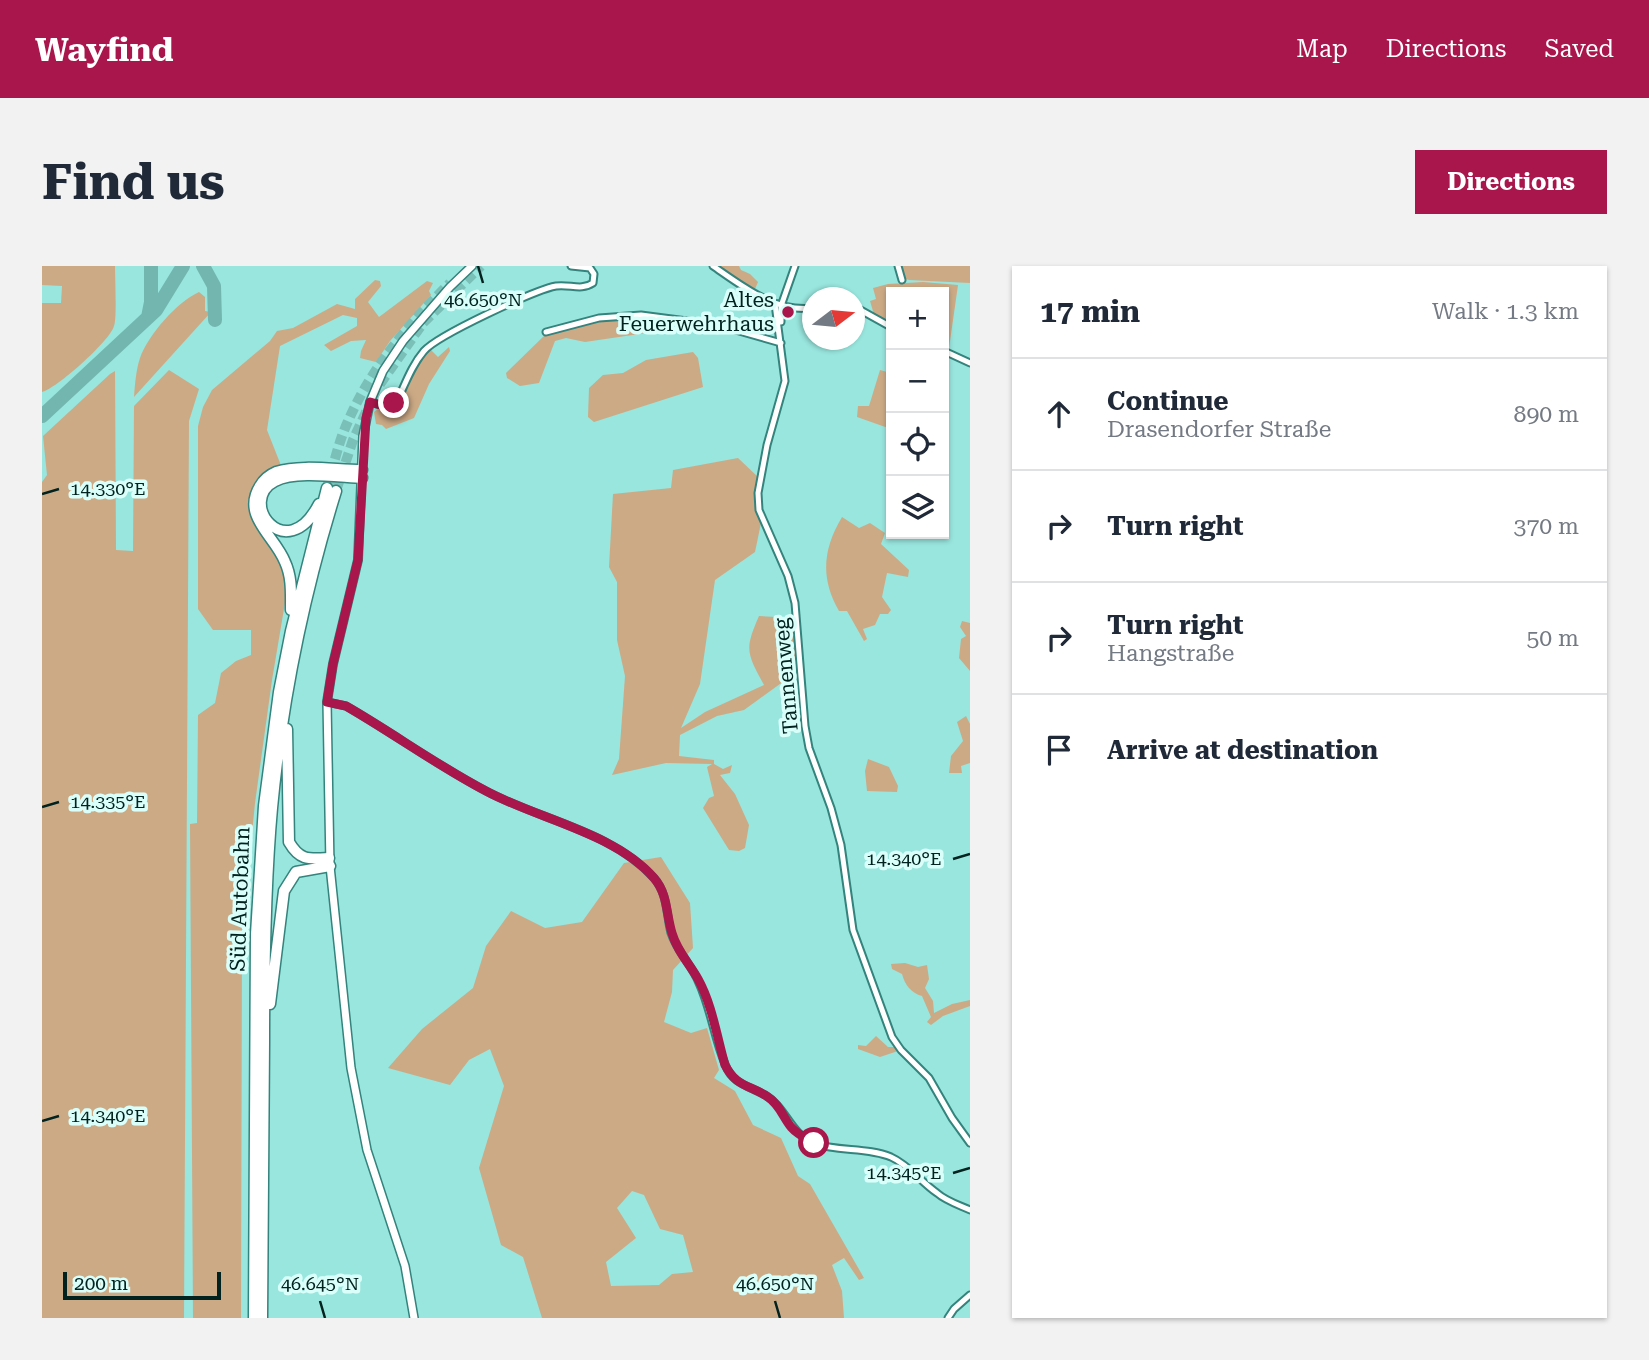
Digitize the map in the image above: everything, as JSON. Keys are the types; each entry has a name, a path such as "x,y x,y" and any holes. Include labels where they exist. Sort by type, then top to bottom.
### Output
{"highway":[{"path":"290,631 289,574 279,550 258,520 254,504 258,489 263,481 278,472 299,469 362,474"},
{"path":"331,490 306,524 296,530 279,530 264,518 260,503 262,495 274,481 299,476 362,474"},
{"name":"Süd Autobahn","path":"254,1318 257,898 267,773 290,631 331,490"},
{"name":"Süd Autobahn","path":"262,1318 268,857 285,704 331,490"},
{"path":"285,704 289,842 295,852 303,857 329,862"},
{"path":"264,1042 284,891 296,872 329,862"}],"main road":[{"path":"414,1318 405,1266 367,1150 358,1110 329,862 327,702 333,664 358,560 363,436 370,402 383,371 403,341 472,266"}],"street":[{"path":"370,402 384,406 394,403 414,364 424,351 438,340 511,304 556,286 586,288 593,282 594,274 590,268 571,266"},
{"path":"713,266 778,305 802,309"},
{"name":"Tannenweg","path":"795,266 778,305 785,381 767,445 758,493 759,510 788,576 795,603 805,726 809,748 835,823 853,930 892,1037 929,1078 970,1143"},
{"path":"898,266 901,280"},
{"path":"865,313 886,324"},
{"path":"546,332 600,318 641,315 718,325 781,342"},
{"path":"949,353 970,363"},
{"path":"327,702 346,706 483,790 516,806 586,832 641,865 657,880 667,902 671,931 679,952 698,979 725,1065 736,1080 767,1096 801,1136 814,1143 834,1148 894,1158 938,1195 970,1210"},
{"path":"948,1318 970,1295"}],"shaded area":[{"path":"42,266 115,266 116,307 114,326 103,342 70,374 42,392 42,303 61,303 62,286 42,285"},
{"path":"718,266 739,266 758,282 755,289"},
{"path":"900,266 970,266 970,283 909,280 903,278"},
{"path":"375,280 380,281 381,286 368,302 379,317 427,281 433,283 429,291 431,295 390,341 376,362 360,358 366,340 351,341 331,351 324,345 357,326 357,318 343,315 280,346 267,430 282,468 251,512 275,550 286,576 287,591 255,803 242,934 241,1318 193,1318 190,824 197,823 198,715 215,703 221,673 236,661 251,655 251,630 213,630 198,609 198,426 203,407 212,390 270,341 277,331 293,328 337,304 355,309 355,299"},
{"path":"923,282 958,285 949,348 949,287 886,287 886,322 875,318 870,301 876,299 873,288 888,284"},
{"path":"199,292 205,297 205,311 211,312 134,397 139,363 150,339 173,311"},
{"path":"644,318 646,333 585,342 566,338 555,341 539,383 520,386 507,378 506,373 546,334 599,321"},
{"path":"449,347 450,351 429,384 414,418 386,429 376,424 374,412 378,409 387,412 400,406 412,375 424,355 430,349 438,357"},
{"path":"693,352 698,358 703,387 594,422 588,417 589,388 603,375 623,373 646,360"},
{"path":"169,370 199,389 189,421 184,1318 42,1318 42,482 47,475 43,436 115,371 116,550 133,551 134,406"},
{"path":"880,370 886,372 886,427 857,417 858,406 869,406"},
{"path":"738,458 758,477 754,501 761,523 755,552 715,580 700,684 681,728 705,712 764,685 750,651 751,637 759,616 794,618 797,662 795,673 744,710 717,716 680,735 679,756 714,760 714,764 723,769 732,765 730,773 720,775 735,794 749,825 745,848 739,851 729,850 703,808 709,798 714,796 707,767 712,764 666,763 612,775 619,759 625,676 617,640 617,582 609,567 613,494 671,488 673,470"},
{"path":"842,517 859,528 870,523 885,533 881,544 909,570 908,577 887,573 882,597 891,610 888,614 880,614 875,625 863,629 867,639 864,641 847,611 839,611 829,587 826,564 828,552"},
{"path":"962,621 970,623 970,671 959,658 961,639 966,636 960,627"},
{"path":"966,716 970,724 970,763 961,766 962,773 949,773 951,756 963,741 957,722"},
{"path":"868,759 889,767 898,786 897,792 867,791 865,771"},
{"path":"661,857 690,903 693,948 673,970 672,992 664,1022 691,1033 707,1028 719,1070 714,1078 735,1091 753,1125 781,1138 798,1176 810,1184 864,1278 859,1280 844,1258 832,1265 842,1291 844,1318 542,1318 523,1257 501,1245 479,1168 504,1086 490,1049 469,1060 450,1085 388,1068 422,1029 473,988 486,946 511,911 545,928 582,922 624,863","holes":["632,1191 644,1195 660,1229 683,1235 693,1272 672,1274 659,1285 611,1286 606,1262 636,1238 617,1208"]},
{"path":"905,963 918,967 927,965 929,979 925,988 933,1001 934,1013 952,1004 970,1000 970,1006 943,1016 931,1025 927,1022 931,1017 922,996 909,988 902,974 892,969 891,964"},
{"path":"876,1036 888,1047 896,1047 898,1051 880,1057 858,1049 858,1045 866,1046"}],"taxiway":[{"path":"148,317 151,302 151,266"},
{"path":"42,416 156,310 183,266"},
{"path":"203,266 214,286 215,320"}],"tunnel":[{"path":"380,384 423,323 481,266"},
{"path":"327,488 342,436 362,393 402,335 450,283"},
{"path":"336,491 353,440 367,410"}],"place":[{"name":"Altes Feuerwehrhaus","path":"788,312"}],"route":[{"path":"394,403 384,406 370,402 366,418 358,560 333,664 327,702 346,706 483,790 516,806 586,832 641,865 657,880 667,902 671,931 679,952 698,979 730,1074 744,1086 767,1096 801,1136 814,1143"}]}
